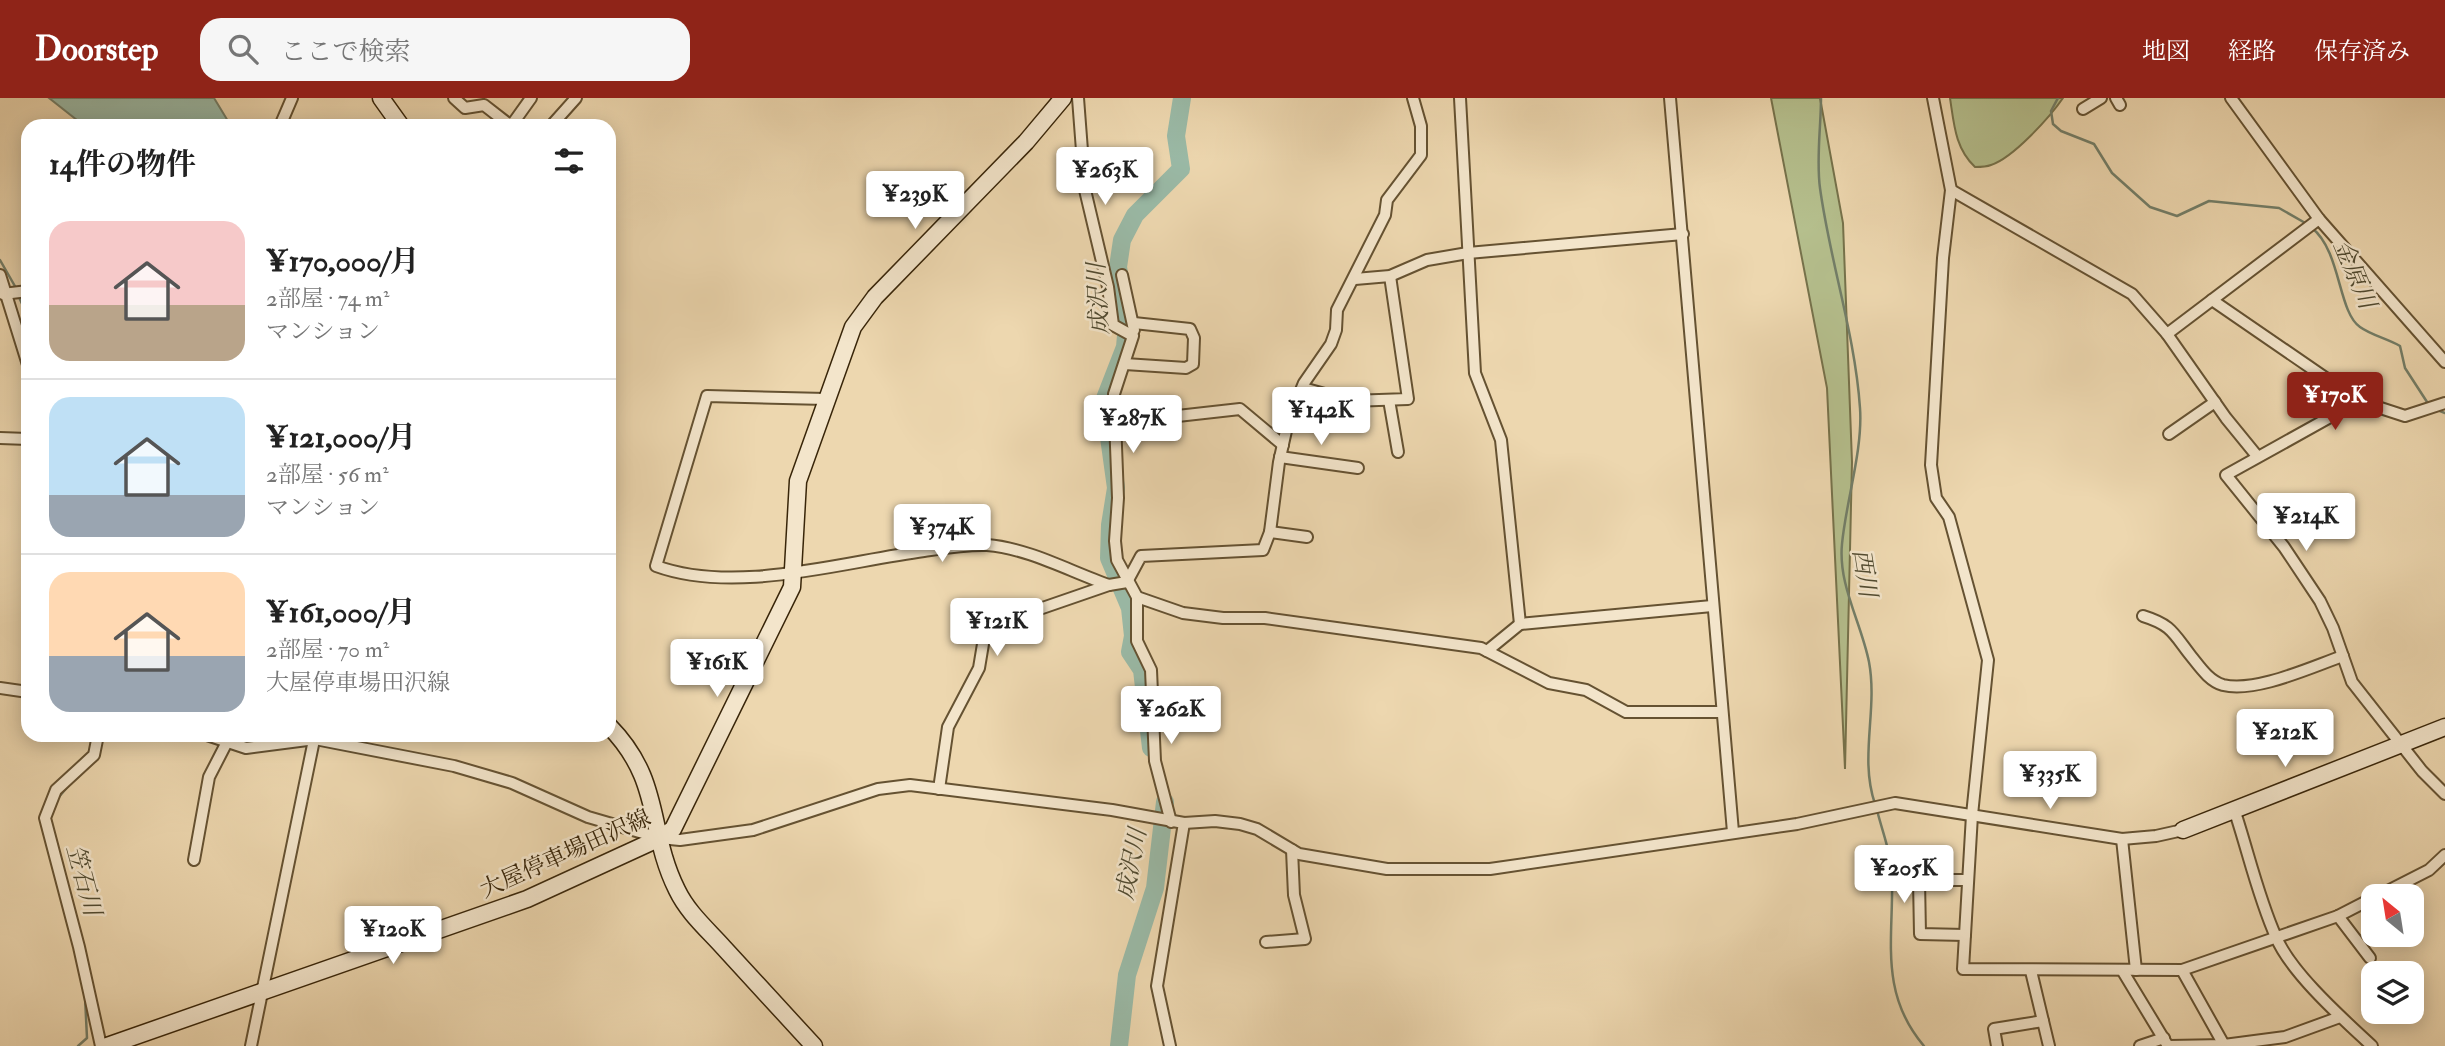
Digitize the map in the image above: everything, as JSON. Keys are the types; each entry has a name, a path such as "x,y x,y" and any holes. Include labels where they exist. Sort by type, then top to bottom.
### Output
{"main road":[{"path":"380,98 396,119"},
{"name":"大屋停車場田沢線","path":"107,1046 262,994 527,899 660,838 673,829 787,596 794,572 798,481 826,399 861,314 1026,142 1063,98"},
{"path":"2183,830 2445,727"},
{"path":"616,735 636,760 644,777 653,800 666,863 687,907 814,1046"}],"street":[{"path":"283,119 292,98"},
{"path":"454,98 466,108 484,105 502,119"},
{"path":"516,119 531,98"},
{"path":"557,119 576,98"},
{"path":"1078,98 1085,190 1108,287 1113,325 1129,330 1190,329 1194,338 1193,364 1186,368 1125,364"},
{"path":"1124,583 1141,556 1263,550 1270,532 1281,451 1303,388 1331,344 1336,330 1337,310 1385,215 1387,200 1421,155 1421,126 1413,98"},
{"path":"1460,98 1475,373 1501,440 1520,624"},
{"path":"1670,98 1733,832"},
{"path":"1933,98 1951,190 1943,258 1931,465 1936,498 1949,517 1988,660 1972,815 1963,969 2182,970 2276,939 2338,916 2361,904"},
{"path":"2083,109 2101,98"},
{"path":"2231,98 2319,219 2445,362"},
{"path":"1951,190 2132,294 2166,334 2257,456"},
{"path":"2166,334 2319,219"},
{"path":"1355,279 1390,276 1427,260 1468,253 1683,234"},
{"path":"0,275 3,294 21,345"},
{"path":"1122,275 1129,330 1125,364 1114,394 1118,498 1115,541 1124,583 1137,597 1183,613 1223,618 1265,618 1375,635 1446,641 1487,651 1549,683 1586,690 1626,712 1722,712"},
{"path":"1303,388 1350,401 1408,399 1390,276"},
{"path":"3,294 21,292"},
{"path":"2211,300 2359,401 2405,416 2445,403"},
{"path":"826,399 708,396 656,566 681,575 703,578 794,572 914,552 988,545 1109,584"},
{"path":"1389,400 1398,452"},
{"path":"2359,401 2226,475 2284,547 2320,601 2352,682 2445,794"},
{"path":"2169,434 2215,402"},
{"path":"1115,423 1240,408 1281,451 1358,468"},
{"path":"0,438 21,439"},
{"path":"1270,532 1307,537"},
{"path":"939,789 948,727 979,668 986,626 1003,616 1024,614 1109,584 1124,583"},
{"path":"1137,597 1137,641 1151,670 1156,761 1169,821"},
{"path":"1487,651 1520,624 1712,606"},
{"path":"2143,616 2164,622 2209,678 2222,685 2245,687 2260,684 2343,656"},
{"path":"0,688 21,691"},
{"path":"97,742 94,755 56,790 45,818 79,947 101,1046"},
{"path":"194,860 209,778 227,742 246,748 284,742"},
{"path":"251,1046 314,742"},
{"path":"339,742 454,766 512,783 587,817 660,838 680,840 753,830 878,789 910,785 1112,810 1184,824 1216,821 1240,824 1256,828 1292,850 1322,861 1387,869 1490,869 1797,824 1895,803 2122,839 2183,830"},
{"path":"2234,809 2276,939 2290,960 2340,1017 2372,1046"},
{"path":"1170,1046 1157,986 1184,824"},
{"path":"2122,839 2136,970"},
{"path":"1266,942 1305,939 1294,895 1292,850"},
{"path":"2402,884 2429,870 2445,855"},
{"path":"1965,934 1920,934 1919,880 1968,880"},
{"path":"2338,916 2370,958"},
{"path":"2122,970 2167,1043"},
{"path":"2182,970 2224,1045"},
{"path":"2031,971 2049,1046"},
{"path":"2140,1046 2167,1043 2224,1045 2285,1037 2340,1017"},
{"path":"1997,1046 1994,1029 2043,1021"}],"green space":[{"path":"1771,98 1820,98 1843,223 1852,462 1845,769 1827,388"},
{"path":"1950,98 2063,98 2040,126 2010,154 1991,165 1975,167 1959,144"}],"shaded area":[{"path":"49,98 214,98 227,119 76,119"}],"waterway":[{"name":"成沢川","path":"1151,748 1142,670 1130,652 1133,636 1130,608 1109,558 1110,525 1116,488 1104,401 1125,347 1127,324 1118,267 1122,240 1135,215 1181,169 1176,136 1182,98"},
{"name":"西川","path":"1821,98 1820,188 1848,325 1860,408 1857,458 1844,528 1842,559 1843,574 1869,662 1871,698 1868,751 1875,804"},
{"name":"金原川","path":"2058,98 2051,111 2053,124 2061,131 2094,144 2112,173 2150,207 2177,216 2209,201 2279,208 2307,224"},
{"name":"金原川","path":"2312,228 2329,251 2353,319 2364,330 2400,346 2405,368 2429,405"},
{"name":"笠石川","path":"0,260 16,288"},
{"name":"笠石川","path":"19,297 21,301"},
{"name":"金原川","path":"2435,409 2445,413"},
{"name":"笠石川","path":"58,798 70,784"},
{"name":"成沢川","path":"1119,1046 1127,975 1155,888 1165,802"},
{"name":"西川","path":"1877,810 1891,866 1894,984 1910,1026 1924,1046"},
{"name":"笠石川","path":"78,1046 87,1038 85,997"}]}
